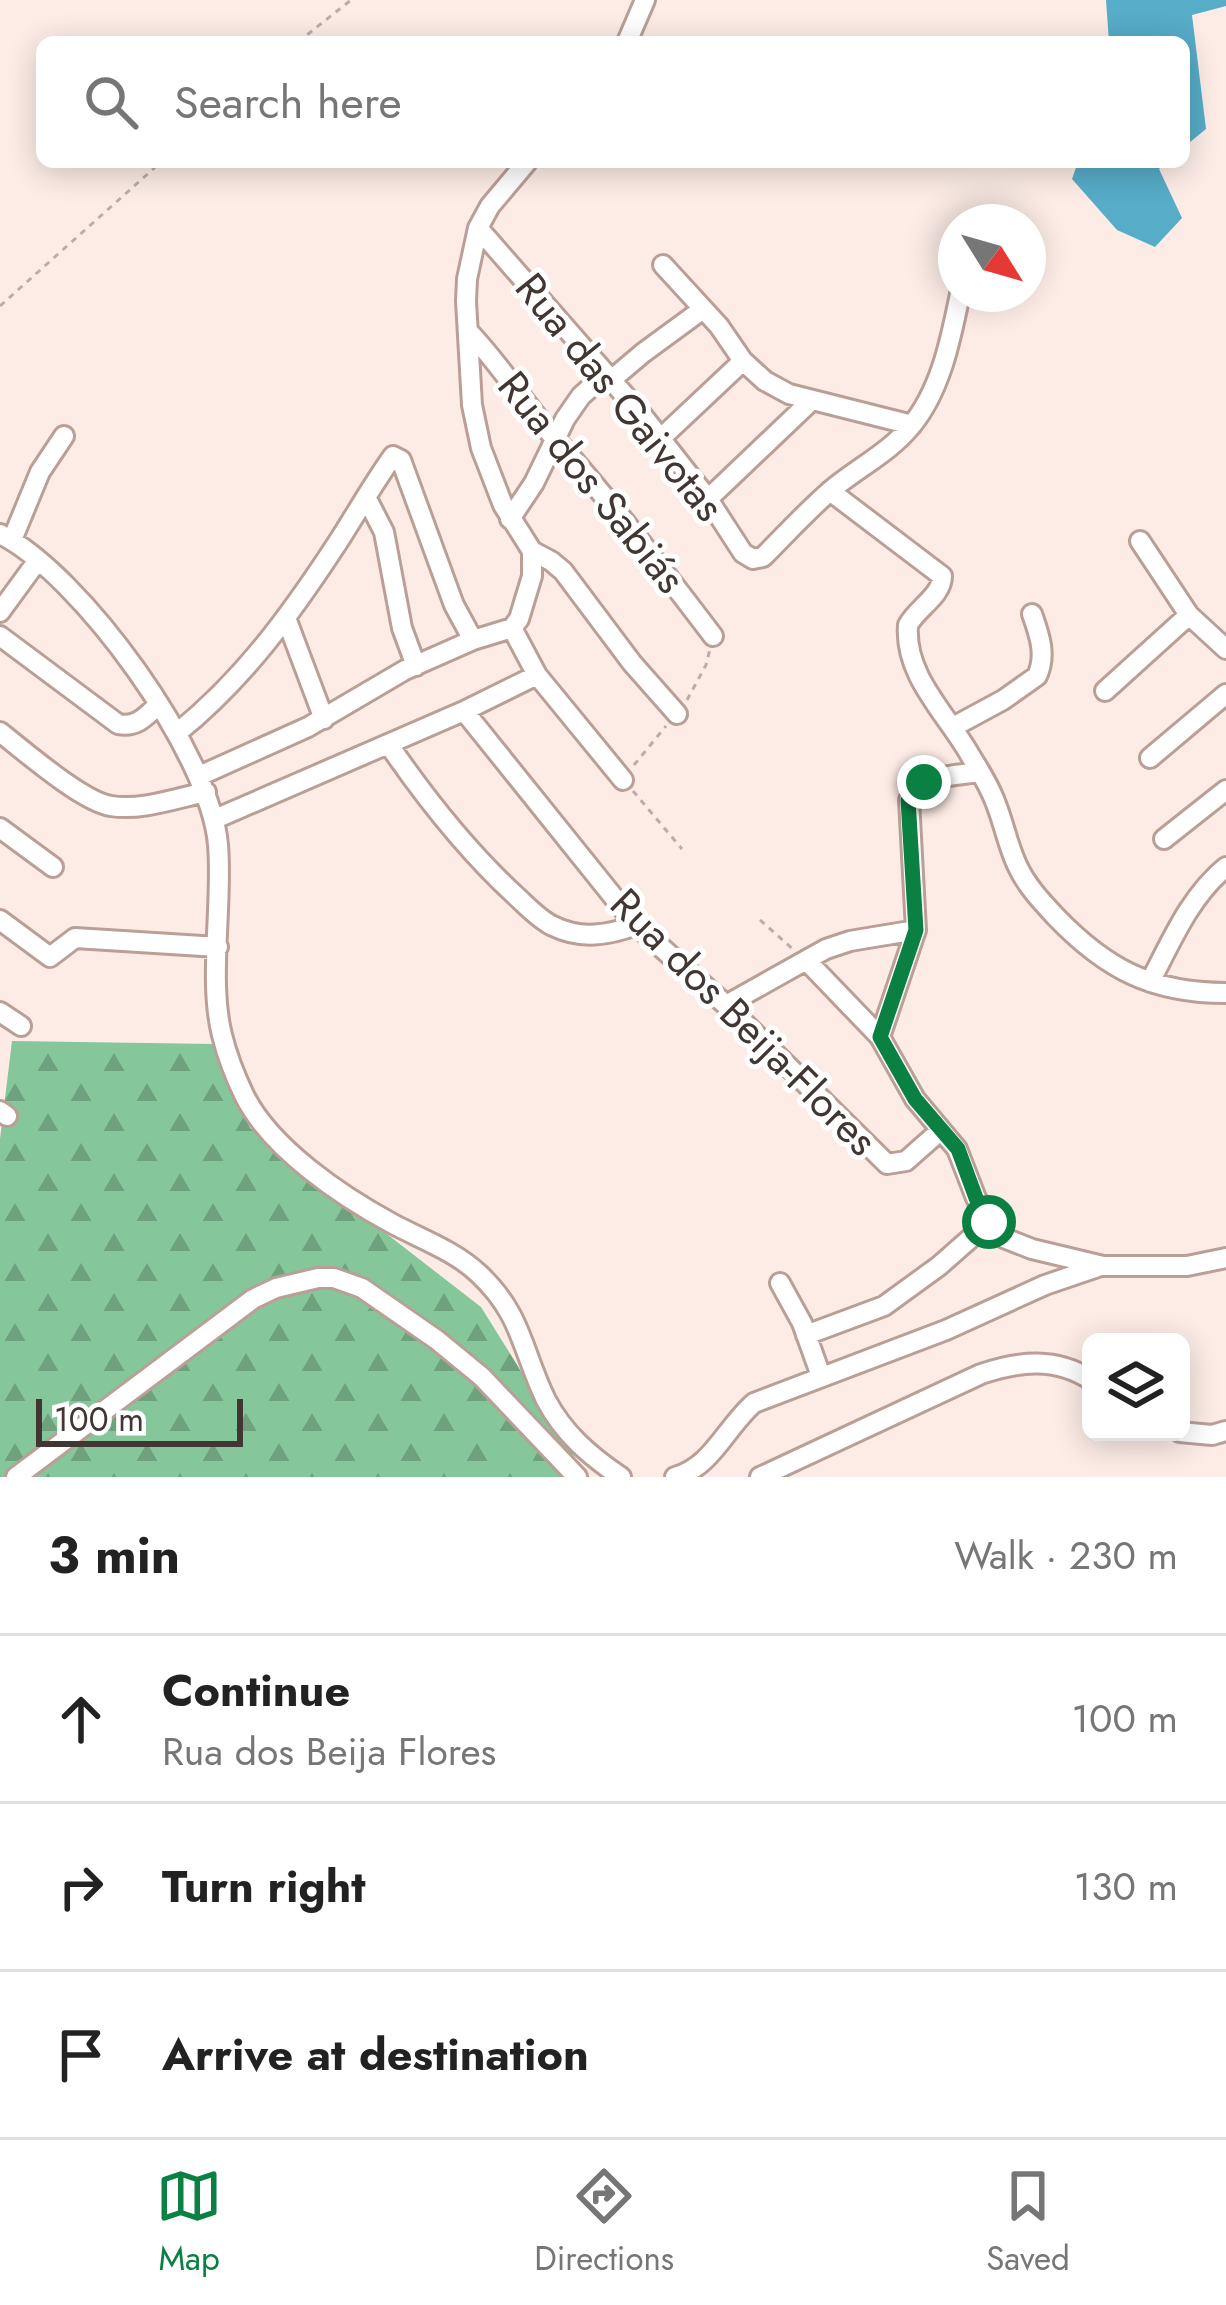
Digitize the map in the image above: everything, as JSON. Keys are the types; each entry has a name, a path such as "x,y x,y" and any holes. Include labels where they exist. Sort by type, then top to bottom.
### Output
{"street":[{"path":"630,36 645,0"},
{"path":"522,168 478,228 467,279 477,431 498,494 532,551 563,571 676,713"},
{"name":"Rua das Gaivotas","path":"478,228 642,415 708,499 743,553 753,559 763,557 830,490"},
{"path":"663,265 743,361 775,387 912,425"},
{"path":"510,519 581,397 704,309"},
{"path":"956,312 939,375 912,425 830,490 942,576 942,585 908,625 908,644 919,678 980,772 1018,868 1035,895 1078,940 1125,974 1175,991 1226,993"},
{"name":"Rua dos Sabiás","path":"468,331 508,375 713,636"},
{"path":"659,440 743,361"},
{"path":"708,499 812,400"},
{"path":"64,436 6,537 38,560 117,644 177,733 202,784 219,848 221,1033 255,1116 293,1154 356,1202 474,1268 513,1315 546,1399 564,1428 584,1450 621,1477"},
{"path":"177,733 228,688 286,618 390,459 398,457 472,640"},
{"path":"366,497 384,532 402,628 416,666"},
{"path":"1140,541 1190,615 1226,650"},
{"path":"0,732 105,806 140,805 202,784 377,685 472,640 512,628 529,594 532,551"},
{"path":"0,612 38,560"},
{"path":"953,727 1037,676 1041,638 1032,614"},
{"path":"1105,691 1190,615"},
{"path":"286,618 324,719"},
{"path":"512,628 537,675 623,780"},
{"path":"0,636 118,724 139,722 159,704"},
{"path":"215,819 537,675"},
{"path":"1150,758 1226,694"},
{"name":"Rua dos Beija-Flores","path":"464,711 636,925 726,1005 887,1164 906,1161 941,1130"},
{"path":"389,745 485,866 543,919 568,932 591,935 608,935 636,925"},
{"path":"880,1037 916,930 908,800 924,782 980,772"},
{"path":"1163,839 1226,790"},
{"path":"0,828 53,867"},
{"path":"1150,982 1194,901 1226,867"},
{"path":"0,920 50,957 75,938 218,947"},
{"path":"726,1005 826,949 916,930"},
{"path":"806,959 880,1037 915,1099 958,1149 989,1222 1012,1242 1103,1266 1150,1268 1226,1258"},
{"path":"0,1012 21,1027"},
{"path":"806,1335 884,1306 989,1222"},
{"path":"675,1477 696,1468 754,1403 1103,1266"},
{"path":"16,1477 253,1299 296,1282 334,1278 362,1288 437,1340 482,1377 577,1477"},
{"path":"781,1283 796,1308 821,1376"},
{"path":"760,1477 1007,1365 1057,1364 1082,1376"},
{"path":"1190,1433 1226,1431"}],"path":[{"path":"306,36 351,0"},
{"path":"0,306 154,168"},
{"path":"623,780 682,849"},
{"path":"760,920 806,959"}],"green space":[{"path":"12,1041 214,1044 250,1128 481,1307 577,1461 570,1477 0,1477 0,1139"}],"water":[{"path":"1106,0 1226,0 1226,6 1192,15 1206,129 1190,142 1190,36 1109,36"},
{"path":"1076,168 1160,168 1182,218 1155,247 1117,230 1072,179"}],"route":[{"path":"924,782 908,800 916,930 880,1037 915,1099 958,1149 989,1222"}]}
